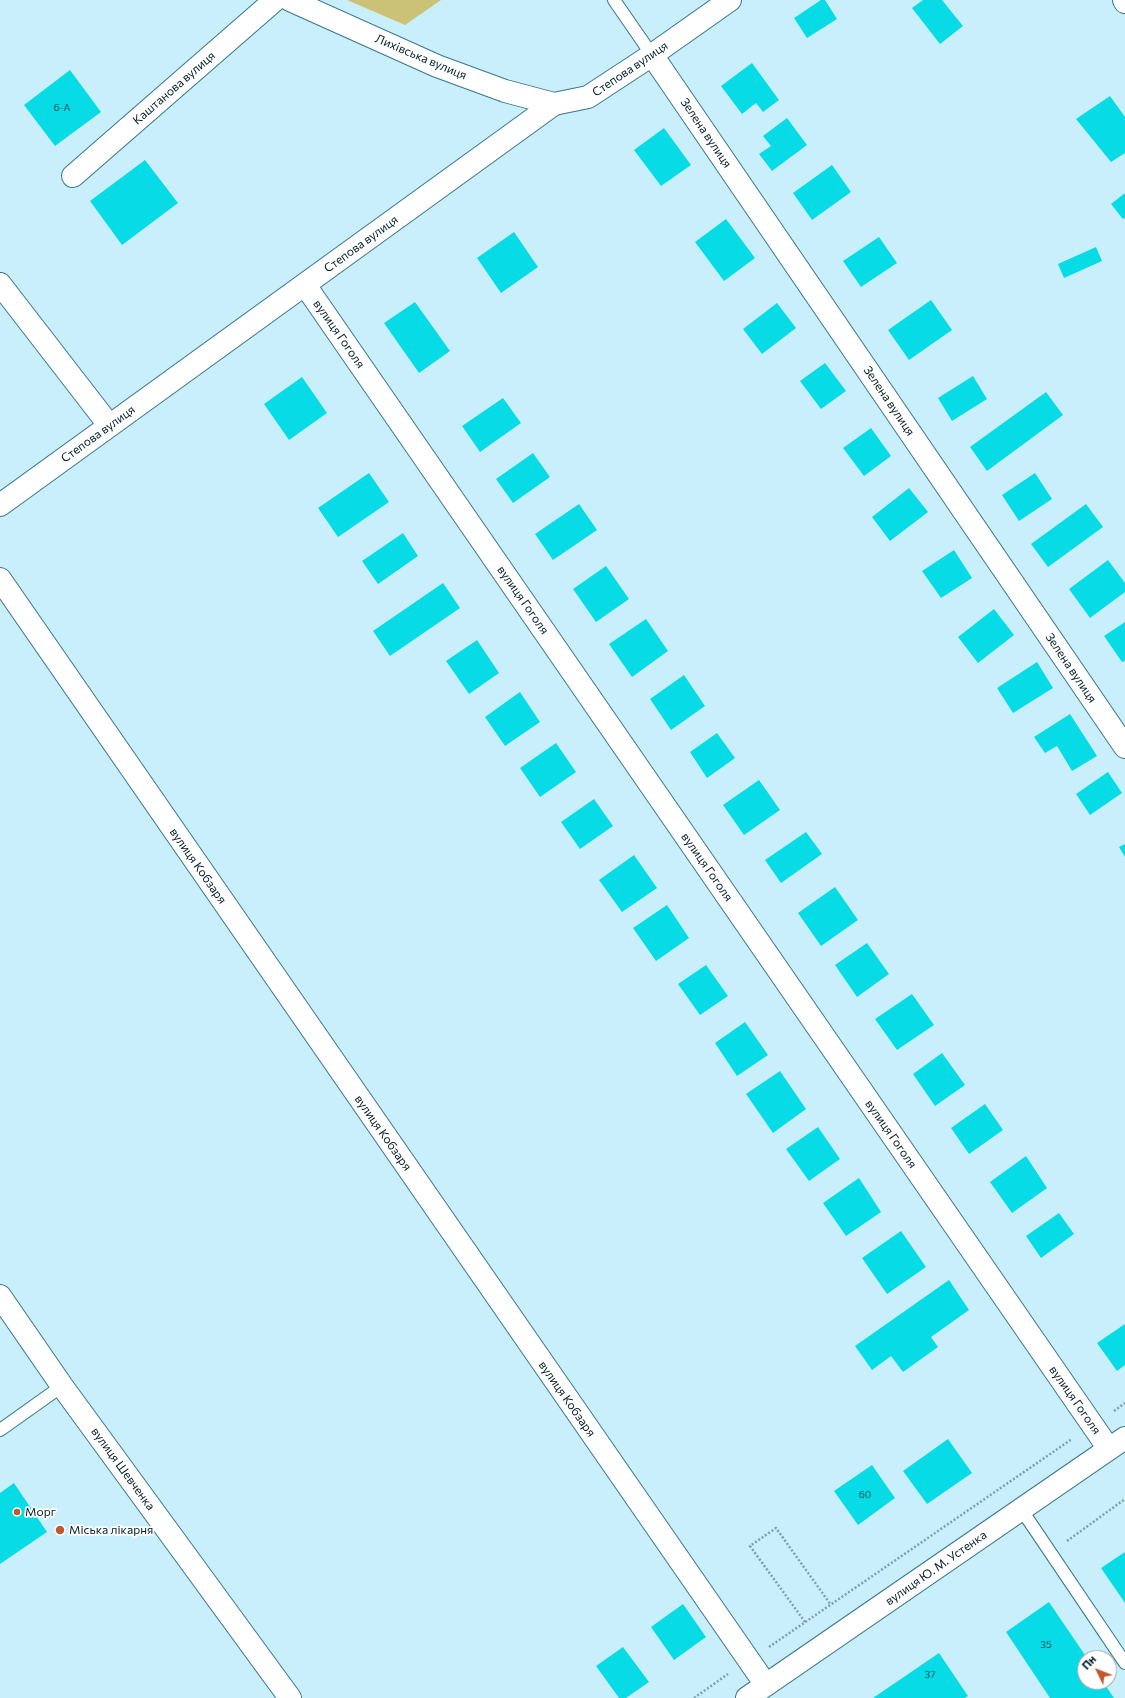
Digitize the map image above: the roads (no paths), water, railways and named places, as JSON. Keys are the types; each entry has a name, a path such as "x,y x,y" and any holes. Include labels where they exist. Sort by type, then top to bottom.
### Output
{"street":[{"name":"Каштанова вулиця","path":"73,176 275,0"},
{"name":"Лихівська вулиця","path":"290,0 438,66 505,91 554,104"},
{"name":"Степова вулиця","path":"0,505 554,104 588,97 652,55 730,0"},
{"name":"Зелена вулиця","path":"652,55 1125,747"},
{"path":"0,284 109,425"},
{"name":"вулиця Гоголя","path":"305,285 1092,1425 1117,1444"},
{"name":"вулиця Кобзаря","path":"0,580 766,1685"},
{"name":"вулиця Шевченка","path":"0,1296 62,1386 290,1698"},
{"name":"вулиця Ю. М. Устенка","path":"747,1698 1117,1444"}],"lane":[{"path":"614,0 652,55"},
{"path":"0,1430 62,1386"},
{"path":"1021,1510 1125,1664"}],"place":[{"name":"Морг","path":"17,1512"},
{"name":"Міська лікарня","path":"60,1530"}]}
